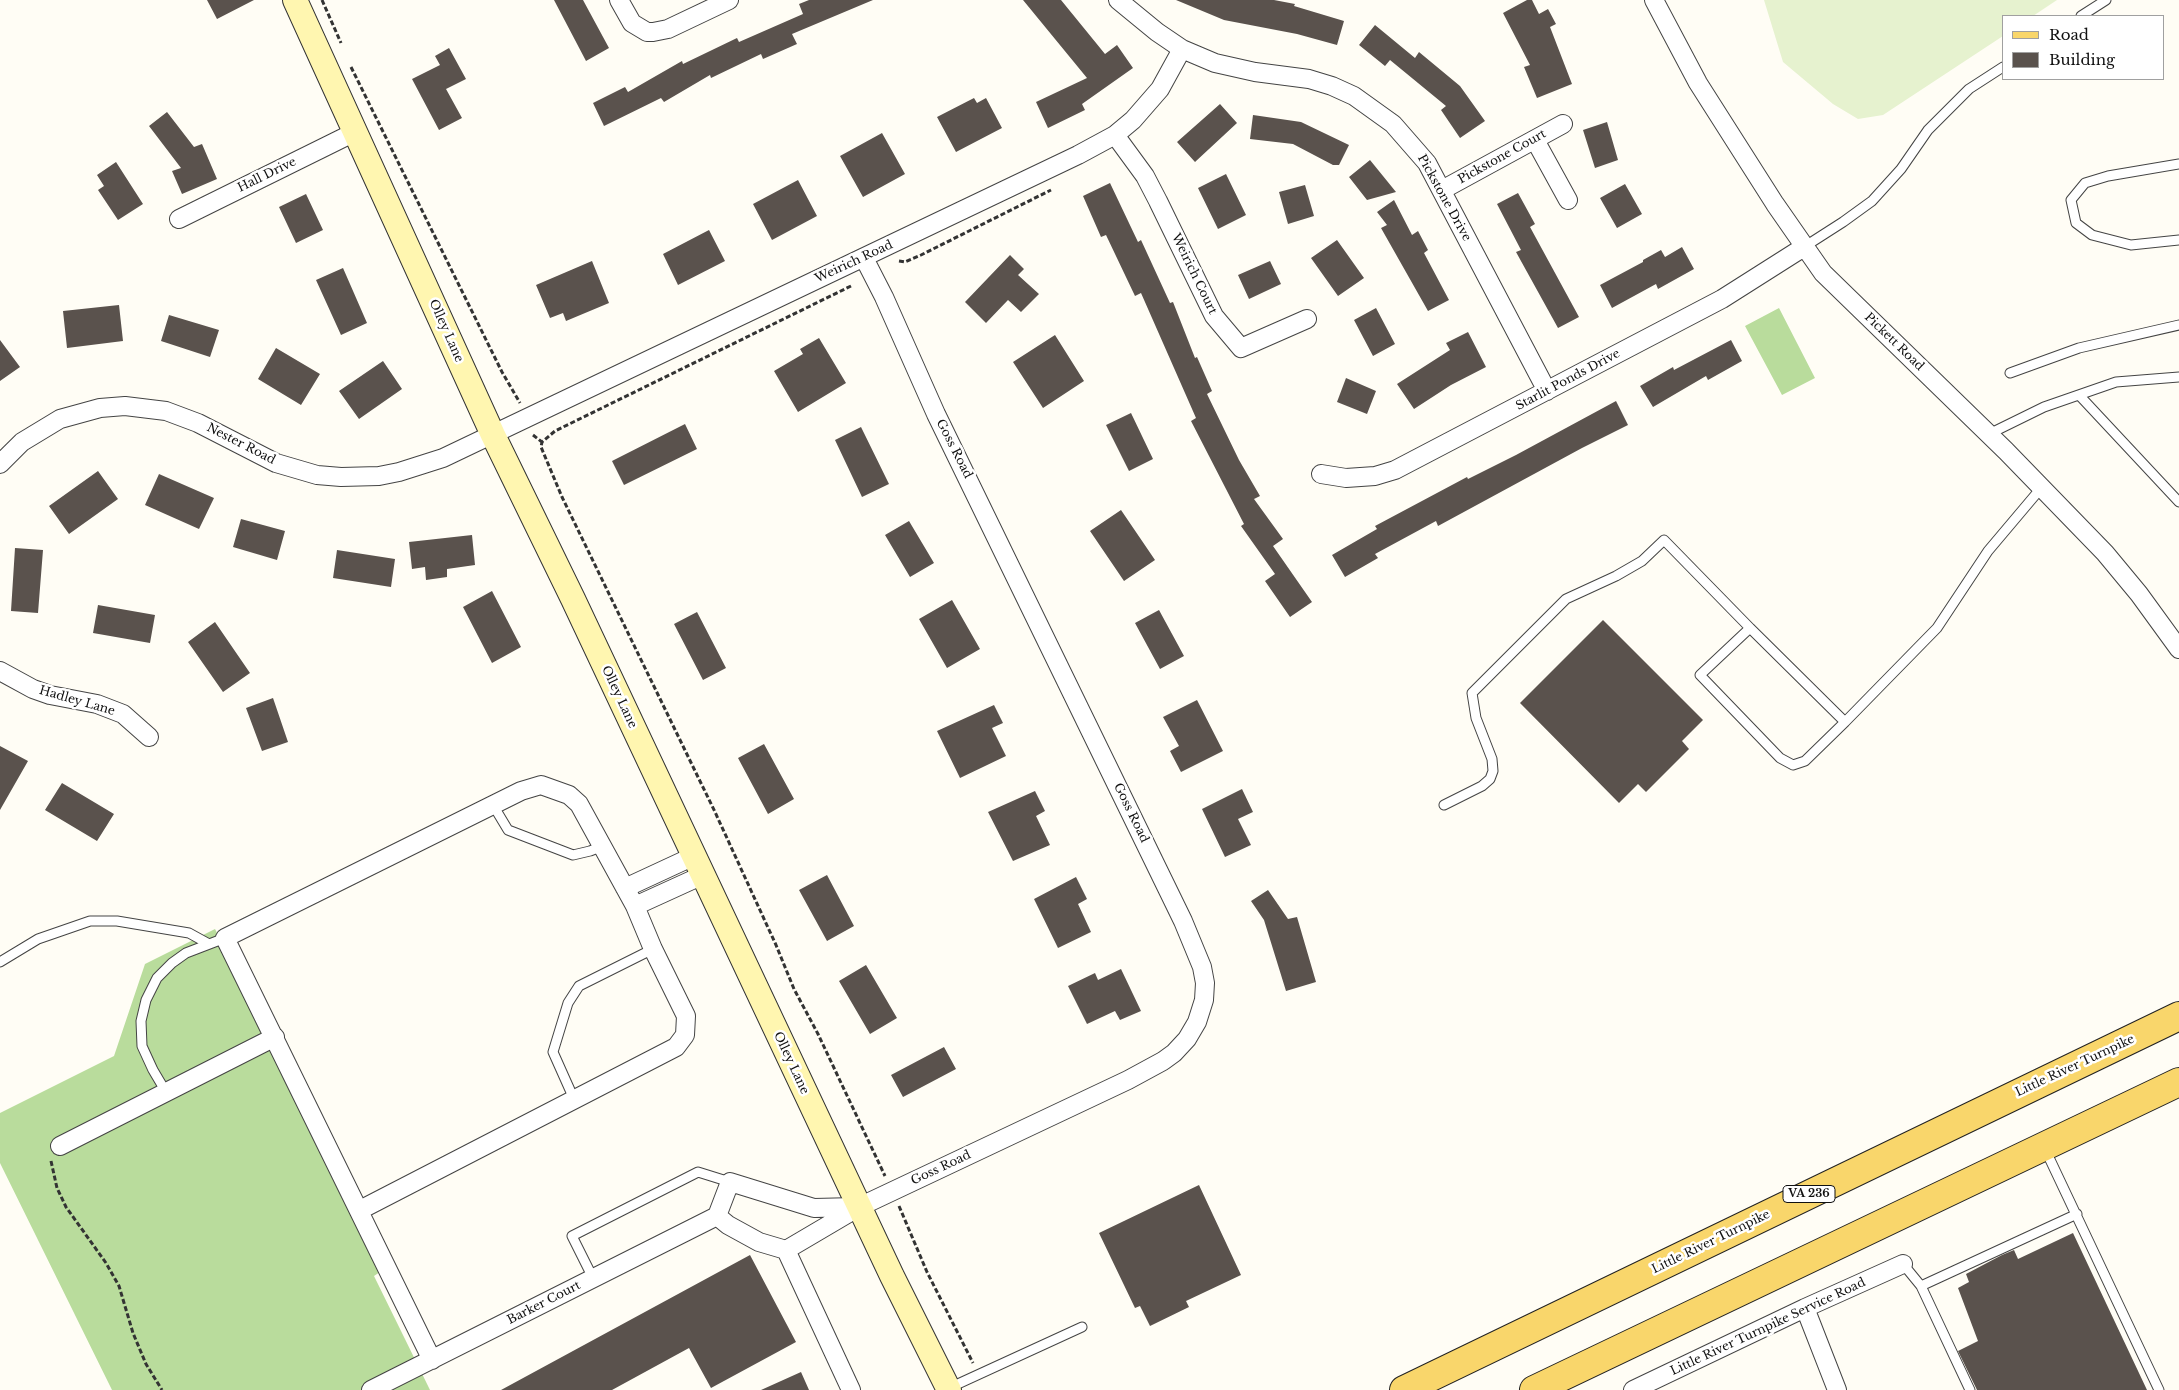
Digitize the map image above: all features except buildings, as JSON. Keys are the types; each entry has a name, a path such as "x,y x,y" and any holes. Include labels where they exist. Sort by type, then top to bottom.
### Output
{"main road":[{"name":"Olley Lane","path":"295,0 493,435 577,607 859,1207 949,1389"},
{"name":"Little River Turnpike","path":"1404,1390 2179,1016"},
{"path":"1534,1390 2179,1082"}],"street":[{"path":"619,0 632,23 647,32 668,29 729,0"},
{"name":"Pickstone Drive","path":"1118,0 1157,32 1182,49 1215,63 1255,72 1309,79 1354,96 1393,124 1427,163 1547,391"},
{"name":"Pickett Road","path":"1654,0 1698,83 1804,247 1823,273 1989,434 2105,553 2139,594 2179,649"},
{"name":"Weirich Road","path":"493,435 1078,155 1115,134 1133,120 1160,89 1182,49"},
{"name":"Pickstone Court","path":"1442,190 1563,124"},
{"name":"Hall Drive","path":"179,219 355,132"},
{"name":"Weirich Court","path":"1115,134 1145,176 1214,316 1241,348 1307,319"},
{"path":"1535,140 1568,200"},
{"name":"Starlit Ponds Drive","path":"1321,474 1346,478 1375,476 1395,470 1722,298 1804,247"},
{"name":"Goss Road","path":"859,1207 1163,1062 1188,1038 1197,1022 1204,1000 1205,983 1202,967 1183,921 936,414 884,297 864,258"},
{"name":"Nester Road","path":"0,464 22,442 60,419 93,409 124,406 166,411 198,423 276,463 305,472 341,477 365,477 399,472 443,458 493,435"},
{"name":"Hadley Lane","path":"0,671 33,689 96,704 123,714 149,737"},
{"path":"360,1210 676,1047 685,1035 686,1016 653,949 635,906 579,804 569,795 559,790 541,785 521,791 217,941 275,1037 432,1360"},
{"path":"625,888 698,866"},
{"path":"635,906 698,866"},
{"path":"60,1146 275,1037"},
{"path":"730,1182 814,1208 859,1207 786,1250 759,1242 728,1225 717,1216 730,1182"},
{"name":"Barker Court","path":"371,1390 717,1216"},
{"path":"786,1250 851,1390"},
{"name":"Little River Turnpike Service Road","path":"1633,1390 1805,1308 1903,1264"},
{"path":"1805,1308 1837,1390"}],"lane":[{"path":"2083,15 2106,0"},
{"path":"1804,247 1872,201 1901,169 1928,130 1969,89 2002,68"},
{"path":"2179,164 2108,176 2085,183 2071,200 2076,223 2092,235 2131,245 2179,240"},
{"path":"2010,373 2079,348 2179,325"},
{"path":"1989,434 2044,407 2116,382 2179,377"},
{"path":"2079,395 2179,502"},
{"path":"1750,628 1700,675 1780,758 1793,765 1805,761 1937,628 1988,551 2042,487"},
{"path":"1444,804 1482,786 1490,780 1493,771 1492,759 1476,718 1472,693 1566,599 1616,576 1636,564 1664,540 1845,722"},
{"path":"493,805 508,830 574,855 602,846"},
{"path":"0,962 38,938 90,921 117,922 188,933 217,941"},
{"path":"166,1092 142,1046 141,1021 146,1000 157,978 172,963 186,953 217,941"},
{"path":"574,1100 553,1052 568,1003 579,986 653,949"},
{"path":"2043,1146 2077,1214 2159,1390"},
{"path":"594,1278 572,1236 698,1172 730,1182"},
{"path":"1921,1286 2077,1214"},
{"path":"1903,1264 1921,1286 1970,1390"},
{"path":"949,1389 1082,1327"}],"path":[{"path":"322,0 342,47"},
{"path":"350,65 502,372 522,408"},
{"path":"898,261 905,262 921,255 1054,189"},
{"path":"542,442 556,430 850,286"},
{"path":"534,437 542,442"},
{"path":"542,442 543,454 562,497 715,812 794,989 818,1034 887,1181"},
{"path":"60,1146 52,1150 51,1153 51,1162 57,1188 66,1207 106,1263 119,1286 132,1332 146,1364 162,1390"},
{"path":"901,1212 927,1272 979,1374"}],"green space":[{"path":"1764,0 2057,0 2034,15 2002,15 2002,37 1883,115 1858,119 1833,104 1783,62"},
{"path":"1779,308 1815,378 1782,395 1745,326"},
{"path":"215,929 386,1268 374,1276 430,1390 112,1390 0,1163 0,1113 114,1056 145,964"}]}
